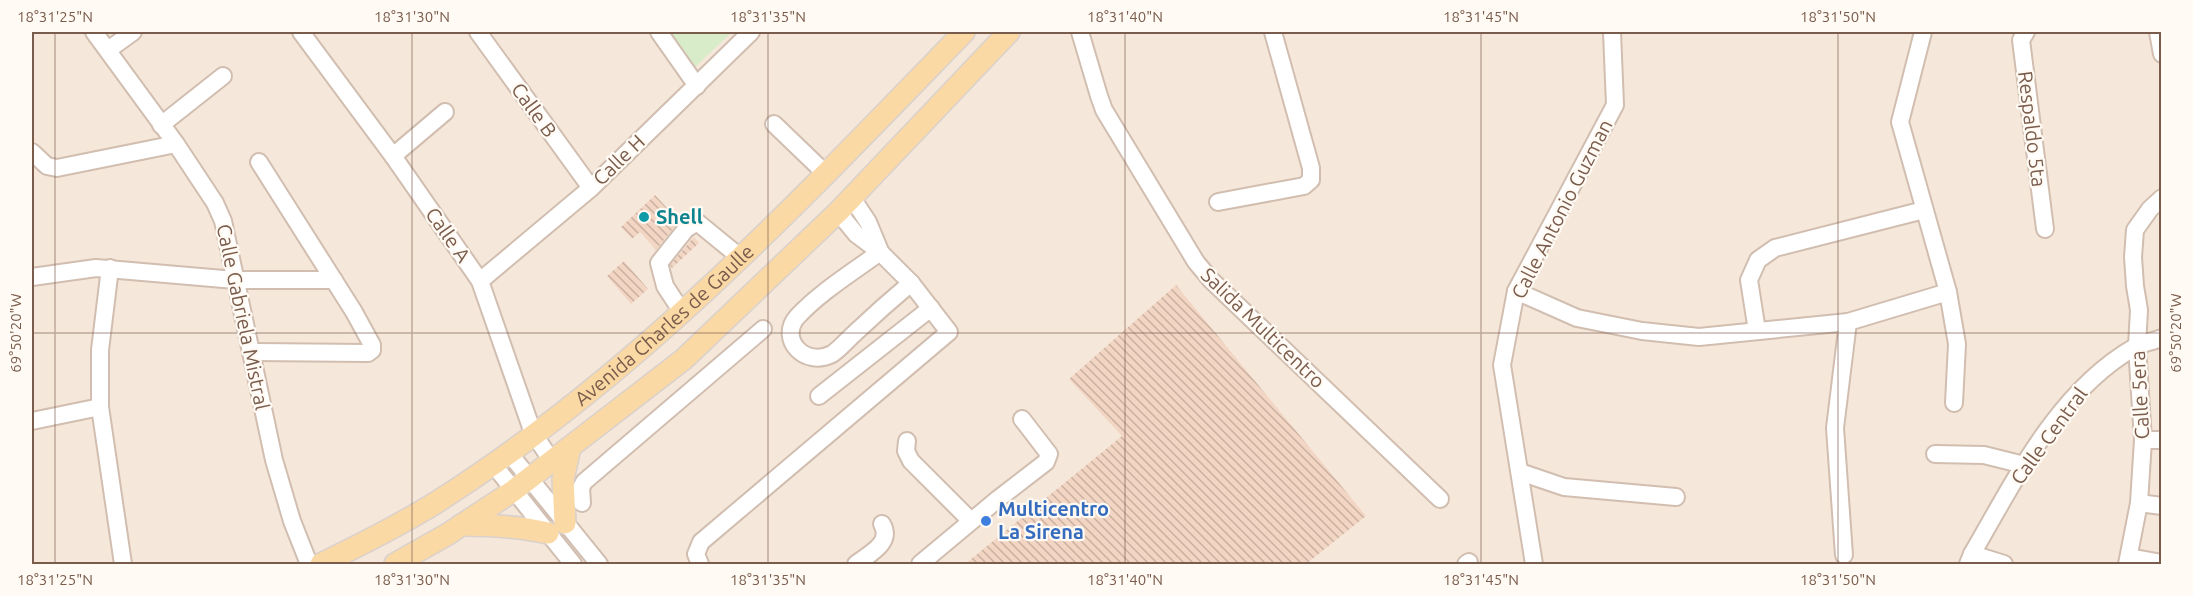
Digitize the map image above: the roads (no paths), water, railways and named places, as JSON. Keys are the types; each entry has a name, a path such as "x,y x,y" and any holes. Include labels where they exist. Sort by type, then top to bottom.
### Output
{"main road":[{"name":"Avenida Charles de Gaulle","path":"321,564 436,502 501,458 600,384 741,258 964,32"},
{"name":"Avenida Charles de Gaulle","path":"395,564 521,485 684,359 845,205 1008,32"},
{"path":"460,525 556,528 570,448"}],"street":[{"name":"Calle Gabriela Mistral","path":"94,32 176,144 212,197 223,221 282,490 309,564"},
{"path":"108,50 133,32"},
{"name":"Calle A","path":"301,32 393,156 480,281 533,433 552,462"},
{"name":"Calle B","path":"478,32 591,188"},
{"path":"659,32 697,86"},
{"name":"Calle H","path":"480,281 591,188 751,32"},
{"name":"Salida Multicentro","path":"1080,32 1104,110 1196,262 1440,500"},
{"path":"1218,202 1304,186 1311,180 1311,168 1274,32"},
{"name":"Calle Antonio Guzman","path":"1534,564 1502,365 1516,291 1615,105 1612,32"},
{"path":"1923,32 1900,122 1948,292 1957,344 1954,404"},
{"name":"Respaldo 5ta","path":"2026,32 2020,40 2045,229"},
{"path":"2158,32 2162,54"},
{"path":"161,125 223,76"},
{"path":"393,156 445,112"},
{"path":"774,124 826,174"},
{"path":"32,152 50,167 62,167 176,144"},
{"path":"251,352 368,353 372,345 334,280 259,162"},
{"name":"Calle 5era","path":"2128,561 2139,503 2143,440 2137,346 2139,310 2135,286 2135,230 2150,209 2162,198"},
{"path":"693,561 701,542 950,332 911,283 880,252 856,234 845,205"},
{"path":"1757,331 1749,280 1758,260 1775,249 1924,210"},
{"path":"682,312 665,286 659,263 686,229 697,222 741,258"},
{"path":"880,252 826,292 791,325 790,334 794,344 804,356 813,359 832,354 911,283"},
{"path":"110,268 100,350 100,407 123,564"},
{"path":"32,277 80,269 110,268 235,280 334,280"},
{"path":"1516,291 1577,318 1642,331 1700,337 1848,322 1948,292"},
{"path":"819,396 931,308"},
{"path":"1844,555 1835,428 1848,322"},
{"path":"582,503 581,488 584,482 763,329"},
{"name":"Calle Central","path":"1970,559 2024,465 2056,419 2089,382 2110,364 2137,346 2162,338"},
{"path":"32,421 100,407"},
{"path":"920,564 1046,462 1049,454 1022,419"},
{"path":"2143,440 2162,440"},
{"path":"907,441 906,451 911,460 971,522"},
{"path":"1935,454 1984,455 2024,465"},
{"path":"501,458 556,528 599,564"},
{"path":"1520,472 1564,488 1676,498"},
{"path":"2139,503 2162,506"},
{"path":"856,564 883,542 885,533 882,524"},
{"path":"556,528 573,564"},
{"path":"1970,559 2004,564"},
{"path":"2128,561 2162,563"}],"place":[{"name":"Shell","path":"644,217"},
{"name":"Multicentro La Sirena","path":"986,521"}]}
